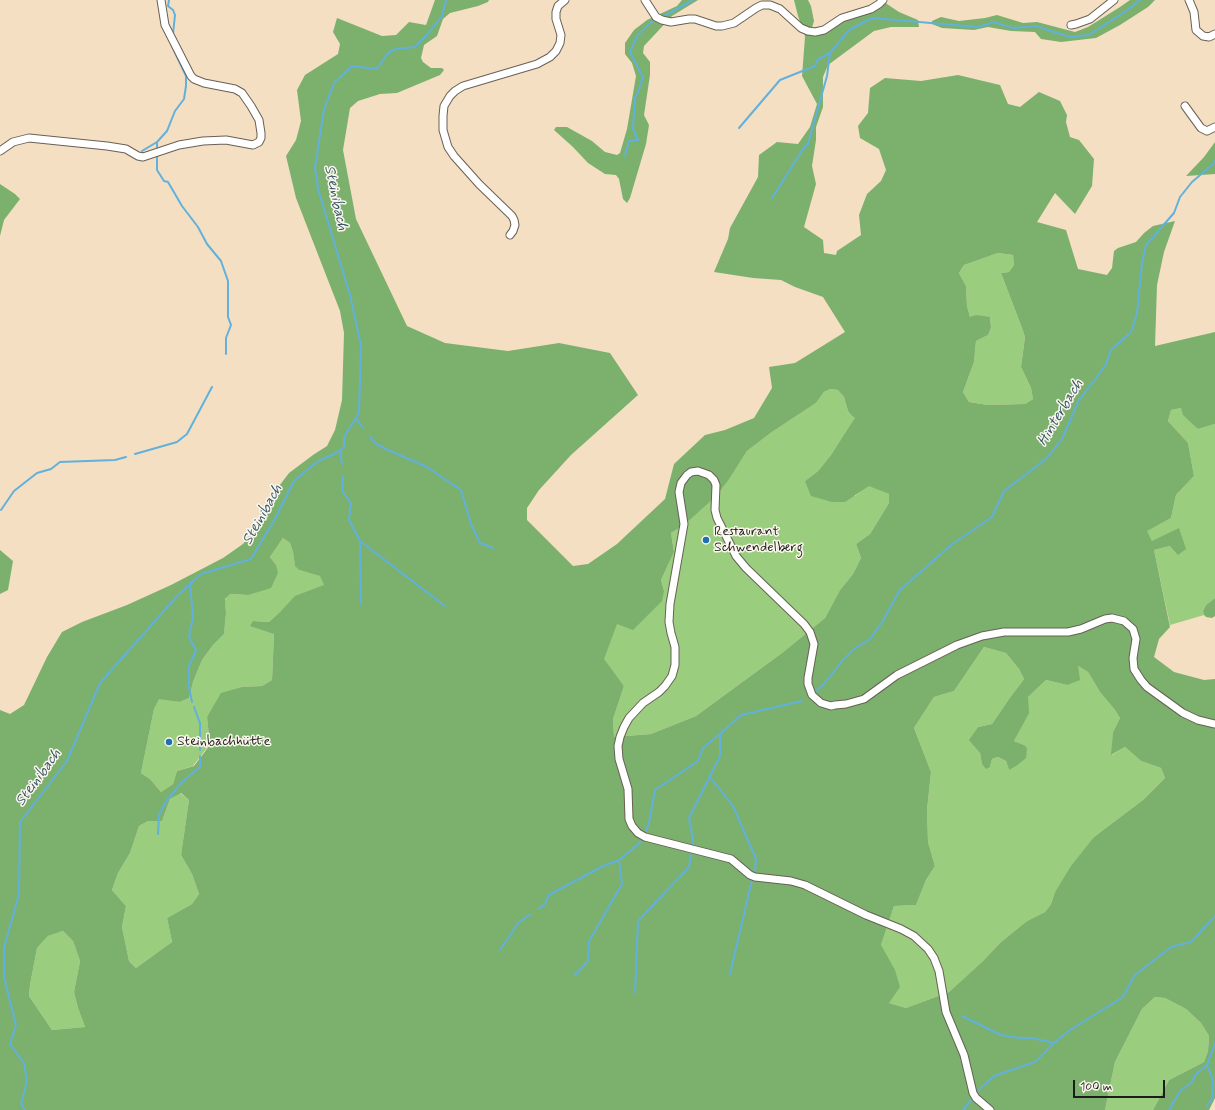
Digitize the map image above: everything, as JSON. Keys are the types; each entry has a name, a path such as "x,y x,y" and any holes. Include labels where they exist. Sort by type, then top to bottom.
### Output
{"street":[{"path":"0,151 17,140 33,138 122,148 143,157 179,146 216,140 235,141 253,145 259,142 262,136 257,116 252,106 242,93 233,88 218,87 204,83 194,79 191,76 165,25 161,0"},
{"path":"510,235 515,227 513,218 479,184 448,147 443,130 444,106 450,96 463,86 537,64 556,52 560,43 560,35 556,12 558,6 565,0"},
{"path":"646,0 654,14 662,20 671,22 689,18 712,25 722,26 734,23 759,6 770,5 780,9 802,28 815,32 824,30 842,18 871,9 882,0"},
{"path":"1071,24 1076,24 1090,19 1114,0"},
{"path":"1189,0 1194,12 1196,30 1203,36 1209,37 1215,34"},
{"path":"1185,106 1201,128 1207,131 1215,127"},
{"path":"990,1110 976,1098 973,1093 964,1055 946,1012 939,971 934,958 914,936 901,928 866,916 805,885 795,882 755,877 731,859 645,837 638,833 632,826 629,819 628,789 619,759 618,746 620,737 629,718 643,703 665,686 672,676 675,665 675,648 670,633 669,622 684,524 679,492 679,487 683,480 691,472 698,471 709,474 716,485 715,500 717,518 736,556 746,568 804,624 810,632 814,644 808,684 812,695 821,703 826,705 846,704 864,699 897,675 957,645 982,636 1004,632 1068,632 1081,629 1105,618 1112,618 1124,621 1133,628 1136,639 1133,658 1134,669 1147,687 1183,713 1198,720 1215,724"}],"green space":[{"path":"435,0 489,0 488,2 478,6 450,13 443,19 437,36 424,45 421,58 423,62 431,68 442,68 444,70 440,75 397,93 380,94 358,101 350,108 343,150 356,219 407,326 445,343 508,351 559,343 610,353 638,395 571,455 539,490 527,508 527,520 573,566 588,564 617,544 665,499 674,464 705,435 725,430 754,418 772,388 769,367 795,363 845,332 823,297 795,287 781,280 753,278 714,272 728,239 730,228 758,177 759,155 777,142 798,144 810,127 817,104 802,76 805,37 804,32 810,33 884,2 899,12 918,20 919,27 891,27 874,31 828,65 823,77 823,107 816,127 816,140 812,166 816,184 804,227 823,240 824,253 836,255 837,251 861,235 859,215 867,194 881,181 886,170 879,149 860,138 858,126 868,113 870,88 885,78 921,81 958,75 1000,85 1008,104 1020,107 1039,92 1060,101 1067,115 1066,122 1070,137 1079,140 1094,159 1092,186 1075,214 1055,193 1037,222 1066,230 1078,269 1107,275 1112,268 1114,251 1118,248 1136,242 1153,226 1175,221 1164,252 1157,285 1155,346 1215,332 1215,424 1198,429 1183,415 1181,408 1171,410 1168,421 1188,443 1194,476 1176,495 1171,518 1147,531 1152,541 1179,528 1186,549 1178,555 1170,546 1154,550 1170,627 1159,639 1154,657 1174,672 1204,680 1215,679 1215,1098 1209,1110 1153,1110 1169,1080 1204,1062 1208,1051 1209,1036 1201,1023 1186,1009 1165,998 1155,997 1142,1009 1115,1062 1105,1110 0,1110 0,710 10,714 24,705 47,657 62,632 82,622 127,605 171,585 223,558 243,544 255,529 264,506 289,473 327,446 335,430 342,400 344,333 340,311 296,198 286,156 296,140 301,121 297,90 305,75 338,54 340,44 333,32 337,18 382,36 396,35 409,22 426,25","holes":["998,253 1013,255 1014,265 1009,272 1001,273 1025,337 1021,367 1031,388 1033,399 1025,404 988,405 969,402 963,392 974,362 976,341 988,335 991,328 990,317 976,315 970,317 967,306 966,286 959,273 964,265","830,389 838,390 844,397 848,411 855,418 831,455 818,471 805,481 811,496 832,502 845,502 869,486 889,494 889,503 870,534 856,544 861,558 853,574 840,590 825,618 782,653 696,716 651,734 614,737 613,719 624,686 604,659 617,624 633,630 662,601 664,591 661,580 674,552 671,533 684,525 715,497 730,478 747,451 772,432 816,403 824,392","283,538 290,543 295,566 299,570 320,576 324,585 295,596 269,622 253,621 250,626 274,634 272,680 262,686 242,687 221,693 207,717 210,745 194,766 177,771 173,784 161,792 150,779 141,773 154,709 159,699 180,702 189,698 193,682 202,660 213,645 224,634 226,613 225,599 230,594 248,595 271,588 278,573 276,565 270,557","984,647 1006,653 1019,669 1024,679 992,724 978,727 969,740 980,753 982,764 986,769 990,767 992,759 998,757 1006,761 1009,770 1026,758 1027,748 1024,745 1014,741 1029,713 1028,697 1046,680 1067,685 1080,680 1078,666 1088,672 1100,692 1120,718 1113,732 1111,755 1125,747 1141,761 1161,768 1165,778 1143,800 1094,837 1071,866 1055,892 1051,904 1045,912 1027,921 1001,942 983,961 949,992 906,1008 889,1003 900,987 895,970 881,945 894,906 916,905 926,880 935,866 928,842 927,810 931,772 914,728 934,697 954,691","181,793 189,800 181,855 192,874 199,894 192,904 167,918 172,942 136,968 129,961 122,927 126,906 112,890 118,873 130,853 139,826 148,821 162,821 170,799","63,931 73,941 80,961 74,992 85,1027 52,1030 29,996 37,948 48,936"]},
{"path":"682,0 698,0 672,16 644,46 643,53 650,62 650,75 644,115 649,125 646,144 630,198 627,203 623,199 619,179 616,175 605,174 588,163 554,130 556,127 567,127 592,141 605,152 617,155 620,153 627,129 636,76 632,63 625,54 625,43 634,30 647,20 677,6"},
{"path":"794,0 808,0 811,6 814,21 811,31 802,27"},
{"path":"1130,0 1155,0 1148,7 1096,38 1061,42 1041,39 1035,32 1011,31 988,27 974,30 942,28 932,24 932,21 941,17 959,21 997,15 1023,23 1037,22 1075,32 1088,27"},
{"path":"1215,142 1215,174 1186,176 1204,157"},
{"path":"0,184 20,199 4,220 0,236"},
{"path":"998,253 1013,255 1014,265 1009,272 1001,273 1025,337 1021,367 1031,388 1033,399 1025,404 988,405 969,402 963,392 974,362 976,341 988,335 991,328 990,317 970,317 967,306 966,286 959,273 964,265"},
{"path":"830,389 838,390 844,397 848,411 856,418 831,455 818,471 805,481 855,496 869,485 889,494 889,503 870,534 856,544 861,558 853,574 840,590 825,618 782,653 696,716 651,734 614,737 613,719 624,686 603,659 617,623 664,591 661,580 674,552 671,533 684,525 730,478 747,451 772,432 816,403 824,392"},
{"path":"1181,408 1198,429 1215,424 1215,598 1206,605 1203,611 1204,615 1170,625 1154,550 1170,546 1186,549 1152,541 1146,531 1171,518 1176,495 1194,476 1188,443 1168,421 1171,410"},
{"path":"283,538 290,543 295,565 299,570 321,576 325,585 311,591 281,611 269,622 254,621 274,634 272,680 262,686 242,687 207,717 210,744 193,766 177,771 173,784 161,792 150,779 141,773 154,709 159,698 180,702 189,698 193,682 202,660 213,645 224,634 226,613 225,600 229,594 248,595 276,565 270,557"},
{"path":"0,550 13,561 8,590 0,594"},
{"path":"1215,598 1215,616 1212,618 1206,617 1203,611 1206,605"},
{"path":"984,647 1006,653 1019,669 1024,679 992,724 978,727 970,740 980,753 982,764 990,767 992,759 998,757 1006,761 1009,770 1024,745 1014,741 1028,713 1028,697 1046,680 1067,685 1078,666 1088,672 1100,692 1120,718 1113,732 1112,755 1125,747 1141,761 1161,768 1165,778 1143,800 1094,837 1055,892 1051,904 1045,912 1027,921 1001,942 983,961 949,992 906,1008 889,1003 881,945 894,906 916,905 926,880 935,866 928,842 927,810 931,772 914,728 934,697 954,691"},
{"path":"180,793 189,800 181,855 192,874 199,894 192,904 167,918 172,942 136,968 129,961 122,927 126,906 112,890 118,873 130,853 139,826 148,821 162,821 170,799"},
{"path":"63,931 73,941 80,961 74,992 85,1027 52,1030 29,996 30,985 37,948 48,936"},
{"path":"1155,997 1165,998 1186,1009 1201,1023 1209,1036 1208,1051 1204,1062 1169,1080 1153,1110 1105,1110 1115,1062 1142,1009"}],"waterway":[{"path":"169,0 168,6 173,10 175,15 173,34"},
{"name":"Steinibach","path":"25,1110 21,1104 27,1081 24,1063 10,1044 16,1025 4,977 4,948 19,894 20,822 67,761 100,683 177,596 201,574 251,559 275,519 294,481 318,461 336,453 344,447 344,437 359,413 361,345 350,295 318,189 315,168 324,109 334,83 352,66 377,69 391,51 415,47 442,16 446,0"},
{"path":"664,16 693,0"},
{"path":"739,128 780,80 815,66 818,59 830,53 849,30 872,18 978,27 994,22 1013,28 1036,26 1070,37 1089,35 1140,0"},
{"path":"625,156 629,141 638,140 633,129 635,98 643,77 630,52 637,36 650,23 653,22"},
{"path":"142,151 157,142 167,131 175,111 184,99 186,76 171,44"},
{"path":"772,198 803,149 808,144 827,76 830,53"},
{"path":"157,142 157,170 164,181 168,182 182,206 198,227 207,244 221,261 228,281 228,317 231,325 226,338 226,354"},
{"name":"Hinterbach","path":"817,690 855,648 869,640 881,624 900,590 951,545 992,517 1004,491 1046,459 1062,439 1079,400 1105,366 1111,350 1131,332 1137,313 1142,263 1146,245 1174,213 1180,197 1192,182 1215,161"},
{"path":"135,454 177,442 187,434 212,387"},
{"path":"356,418 363,428"},
{"path":"370,437 375,443 386,449 427,467 461,490 471,524 480,543 493,548"},
{"path":"340,450 342,464"},
{"path":"1,510 14,491 37,473 51,469 60,462 115,460 126,457"},
{"path":"343,476 342,491 351,503 349,520 360,541 361,604"},
{"path":"360,541 445,606"},
{"path":"190,583 193,617 189,637 196,650 189,666 189,687 192,702"},
{"path":"646,831 649,823 655,790 698,761 703,748 741,715 802,701"},
{"path":"194,707 200,723 200,750"},
{"path":"693,844 689,818 720,756 720,734"},
{"path":"158,834 159,815 167,800 183,781 200,767 200,756"},
{"path":"710,777 733,806 756,859 755,871"},
{"path":"538,909 545,904 549,895 603,866 619,860 641,842"},
{"path":"635,993 638,921 689,867 691,855"},
{"path":"575,975 588,961 589,941 622,884 619,860"},
{"path":"730,974 752,880"},
{"path":"500,950 519,922 531,914"},
{"path":"979,1090 994,1076 1035,1062 1054,1043 1070,1030 1123,997 1135,975 1171,947 1191,942 1215,916"},
{"path":"962,1016 1001,1035 1032,1038 1054,1043"},
{"path":"1169,1110 1180,1091 1191,1083 1197,1073 1207,1065 1215,1043"},
{"path":"1207,1065 1213,1081 1212,1099 1207,1106"},
{"path":"963,1110 972,1099"}],"place":[{"name":"Restaurant Schwendelberg","path":"706,540"},
{"name":"Steinbachhütte","path":"169,742"}]}
